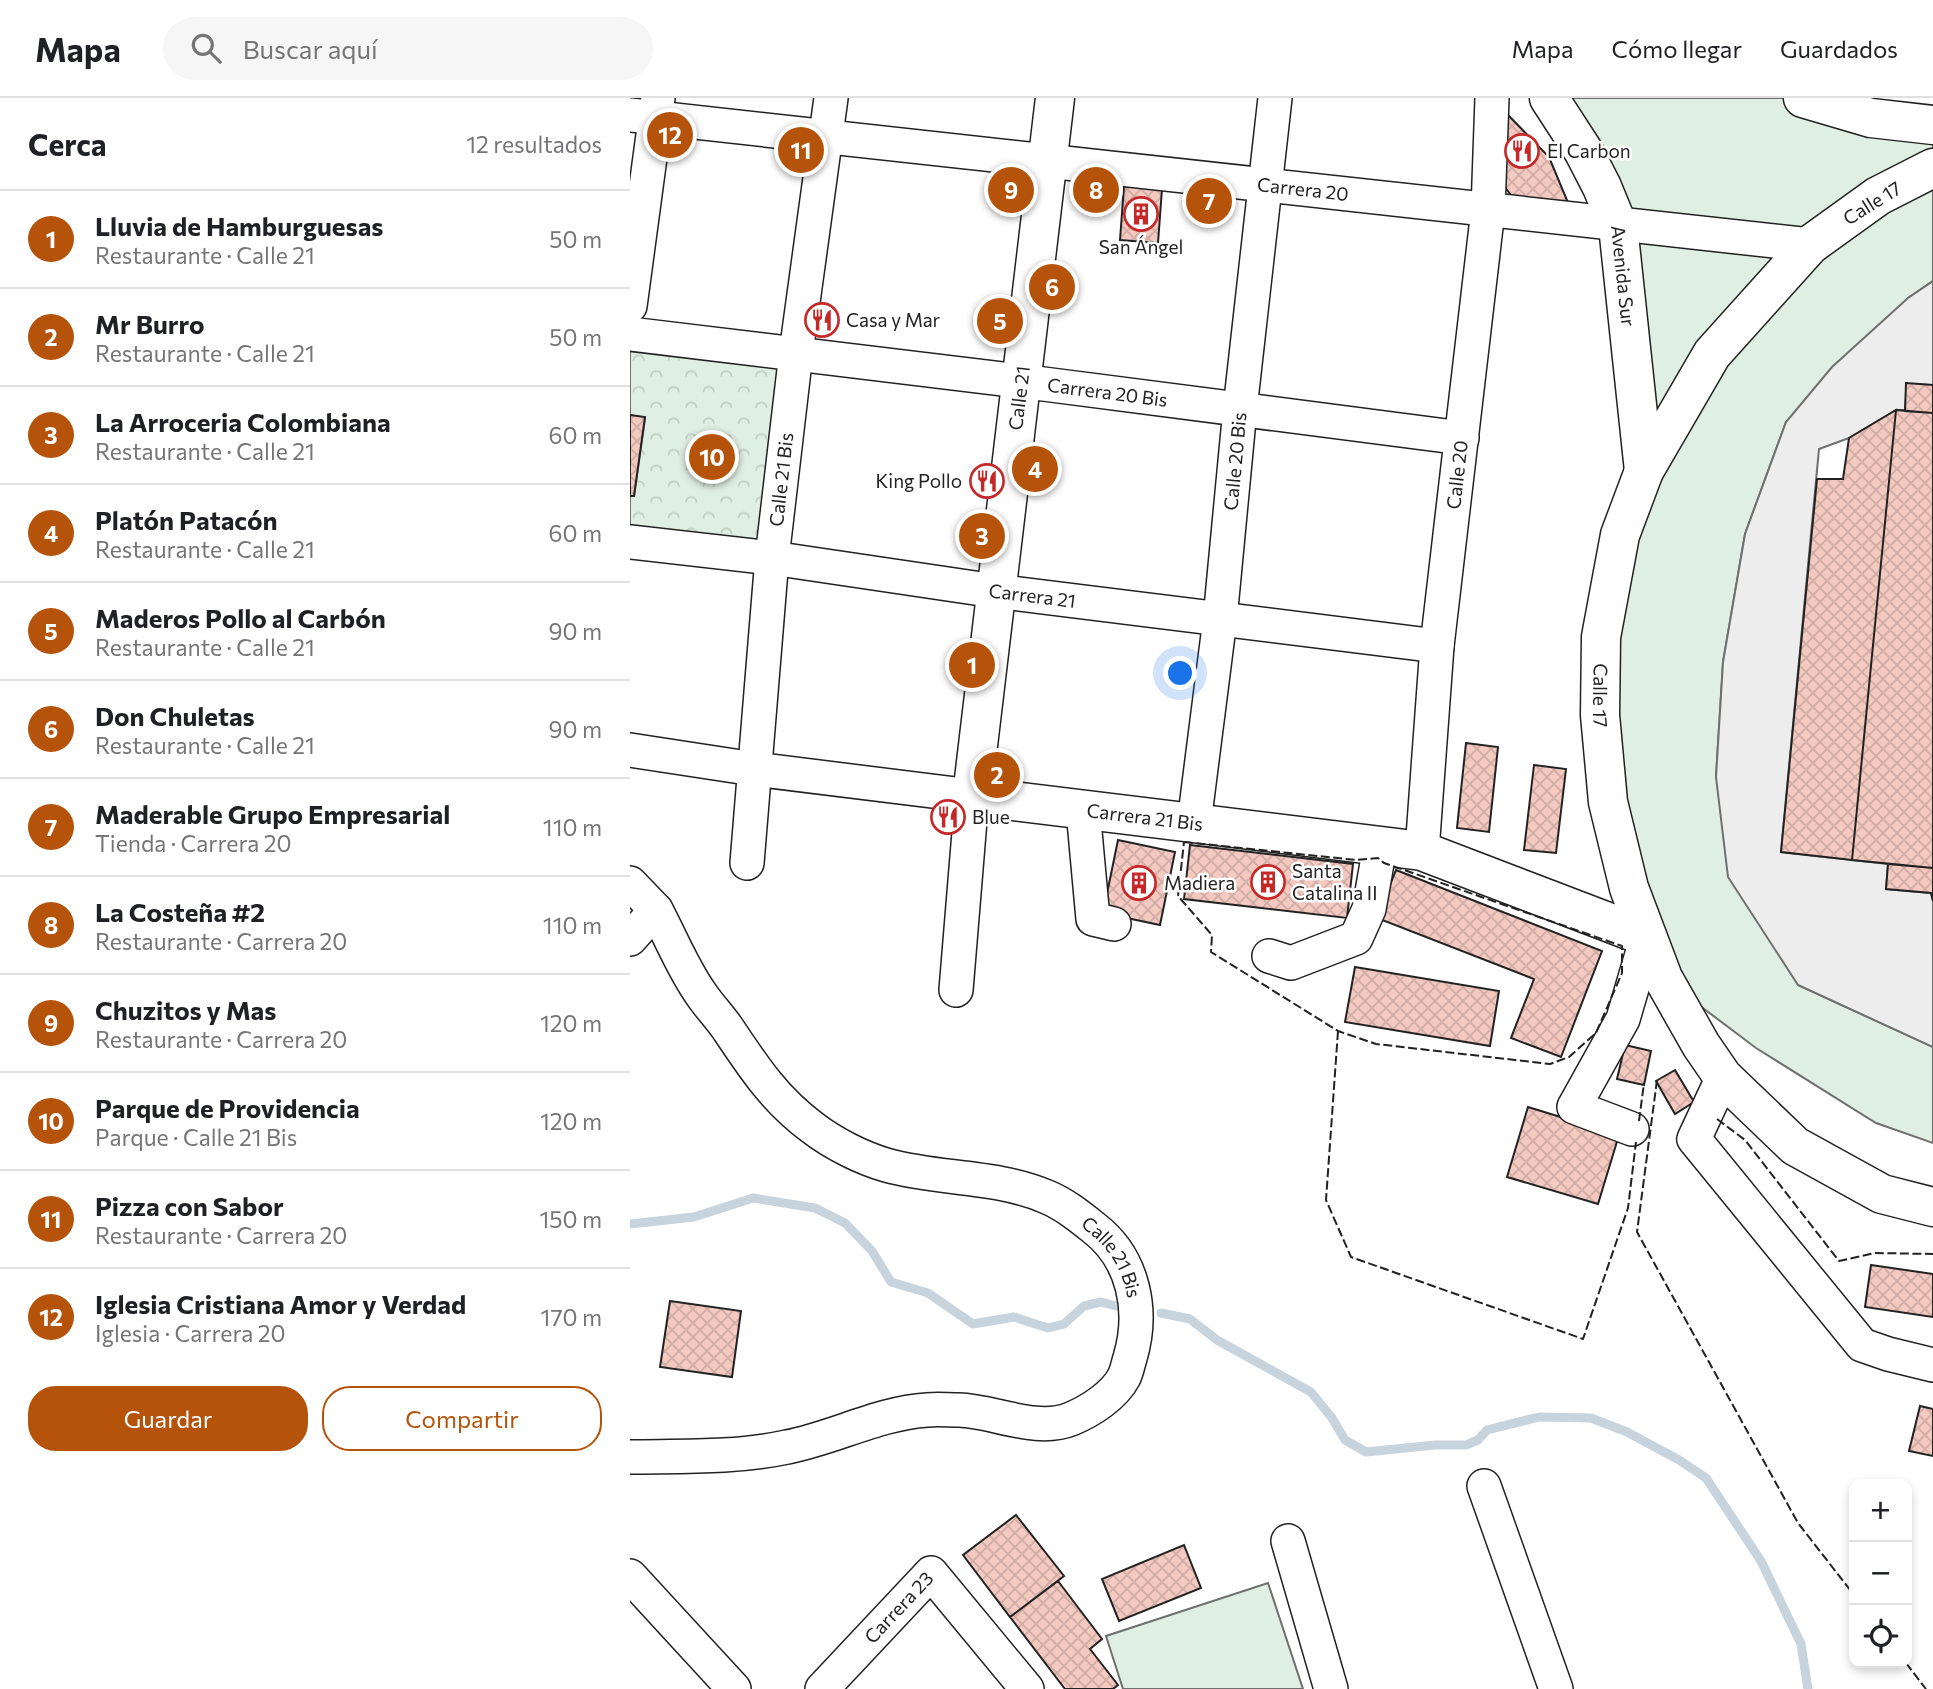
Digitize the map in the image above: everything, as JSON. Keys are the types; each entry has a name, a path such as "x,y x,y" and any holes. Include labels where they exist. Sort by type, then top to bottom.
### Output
{"main road":[{"name":"Calle 21","path":"972,796 1055,98"},
{"name":"Avenida Sur","path":"1549,98 1584,152 1618,226 1644,471"},
{"path":"1803,98 1871,118 1933,125"},
{"name":"Calle 17","path":"1933,168 1878,196 1810,246 1712,354 1644,471 1620,535 1601,637 1600,715 1608,802 1629,888 1663,978 1701,1045 1723,1077 1795,1146 1882,1194 1933,1207"},
{"name":"Carrera 21 Bis","path":"972,796 1422,850 1647,937"}],"street":[{"name":"Calle 21 Bis","path":"747,863 772,558 796,353 831,98"},
{"name":"Calle 20 Bis","path":"1194,823 1220,619 1240,409 1275,98"},
{"name":"Calle 20","path":"1422,850 1437,646 1488,210 1492,98"},
{"name":"Carrera 20","path":"648,110 826,137 1810,246"},
{"path":"630,306 648,110"},
{"name":"Carrera 20 Bis","path":"630,334 1021,381 1462,439"},
{"name":"Carrera 21","path":"630,542 772,558 995,591 1437,646"},
{"name":"Carrera 21 Bis","path":"630,750 754,769 972,796"},
{"name":"Calle 21","path":"956,990 972,796"},
{"path":"1083,810 1093,919 1115,924"},
{"path":"1269,956 1291,963 1356,938 1369,909 1380,846"},
{"name":"Calle 21 Bis","path":"630,883 656,910 700,992 779,1100 814,1129 837,1143 886,1165 1004,1184 1045,1196 1064,1205 1110,1242 1122,1261 1134,1288 1137,1323 1135,1342 1124,1377 1107,1398 1070,1419 1033,1422 965,1410 925,1410 890,1417 790,1447 755,1453 630,1457"},
{"path":"630,939 656,910"},
{"path":"1632,1129 1574,1107 1623,1019 1647,937"},
{"path":"1723,1077 1694,1139 1862,1345 1933,1365"},
{"path":"1484,1486 1556,1689"},
{"path":"1288,1541 1331,1689"},
{"name":"Carrera 23","path":"822,1689 931,1573 1027,1689"},
{"path":"630,1576 713,1682"}],"green space":[{"path":"1549,98 1803,98 1933,125 1933,281 1908,298 1786,422 1745,534 1723,662 1716,777 1798,985 1933,1047 1933,1143 1876,1123 1756,1048 1663,978 1600,715 1644,471 1618,226"},
{"path":"630,334 796,353 772,558 630,542 630,496 634,496 645,418 630,415"},
{"path":"1268,1583 1303,1689 1123,1689 1106,1636"}],"shaded area":[{"path":"1933,281 1933,385 1907,384 1905,410 1896,410 1849,438 1819,449 1781,852 1888,864 1886,889 1931,893 1933,1047 1798,985 1728,877 1716,777 1723,662 1745,534 1786,422 1832,367 1908,298"}],"building":[{"path":"1507,114 1549,157 1569,205 1514,199 1504,186"},
{"name":"San Ángel","path":"1124,186 1162,189 1158,243 1120,240"},
{"path":"1906,383 1933,385 1933,413 1905,411"},
{"path":"1896,410 1852,860 1781,852 1817,479 1843,479 1849,438"},
{"path":"1896,410 1933,413 1933,868 1852,860"},
{"path":"630,415 645,417 634,496 630,496"},
{"path":"1466,743 1498,747 1489,832 1457,828"},
{"path":"1534,765 1566,769 1556,853 1524,850"},
{"name":"Madiera","path":"1118,840 1175,852 1160,925 1103,913"},
{"name":"Santa Catalina II","path":"1190,845 1353,864 1347,918 1184,899"},
{"path":"1888,864 1933,868 1933,901 1931,893 1886,889"},
{"path":"1396,870 1602,951 1561,1057 1511,1038 1534,979 1377,918"},
{"path":"1355,967 1499,991 1490,1046 1345,1022"},
{"path":"1625,1045 1651,1051 1644,1085 1617,1079"},
{"path":"1675,1070 1694,1102 1675,1114 1656,1081"},
{"path":"1528,1107 1619,1135 1598,1204 1507,1177"},
{"path":"1871,1265 1933,1274 1933,1317 1865,1307"},
{"path":"670,1301 741,1311 732,1377 660,1367"},
{"path":"1920,1406 1933,1409 1933,1456 1909,1451"},
{"path":"1016,1515 1064,1576 1010,1617 963,1555"},
{"path":"1184,1545 1201,1588 1119,1621 1102,1579"},
{"path":"1058,1581 1102,1639 1090,1649 1118,1685 1113,1689 1065,1689 1010,1617"}],"waterway":[{"path":"630,1224 694,1217 753,1198 815,1208 845,1223 872,1251 891,1282 928,1293 973,1324 1014,1317 1048,1328 1064,1324 1084,1306 1101,1302 1120,1307"},
{"path":"1161,1313 1190,1319 1217,1340 1311,1392 1332,1418 1345,1440 1366,1452 1435,1445 1466,1445 1478,1440 1487,1430 1539,1417 1591,1418 1627,1432 1679,1460 1706,1478 1761,1561 1801,1644 1808,1689"}],"fence":[{"path":"1184,842 1356,860 1378,858 1384,863 1622,946 1622,973 1596,1033 1569,1057 1550,1064 1376,1044 1338,1031 1211,952 1212,935 1178,896 1184,842"},
{"path":"1338,1031 1326,1200 1351,1257 1583,1339 1628,1208 1636,1142"},
{"path":"1657,1080 1637,1232 1798,1523 1849,1589"},
{"path":"1639,1121 1644,1083"},
{"path":"1717,1119 1745,1140 1839,1261 1875,1253 1933,1254"},
{"path":"1910,1668 1926,1689"}],"place":[{"name":"Iglesia Cristiana Amor y Verdad","path":"670,135"},
{"name":"Pizza con Sabor","path":"801,150"},
{"name":"El Carbon","path":"1522,151"},
{"name":"Chuzitos y Mas","path":"1011,190"},
{"name":"La Costeña #2","path":"1096,190"},
{"name":"Maderable Grupo Empresarial","path":"1209,201"},
{"name":"San Ángel","path":"1141,214"},
{"name":"Don Chuletas","path":"1052,287"},
{"name":"Casa y Mar","path":"822,320"},
{"name":"Maderos Pollo al Carbón","path":"1000,321"},
{"name":"Parque de Providencia","path":"712,457"},
{"name":"Platón Patacón","path":"1035,469"},
{"name":"King Pollo","path":"987,481"},
{"name":"La Arroceria Colombiana","path":"982,536"},
{"name":"Lluvia de Hamburguesas","path":"972,665"},
{"name":"Mr Burro","path":"997,775"},
{"name":"Blue","path":"948,817"},
{"name":"Santa Catalina II","path":"1268,882"},
{"name":"Madiera","path":"1139,883"}]}
